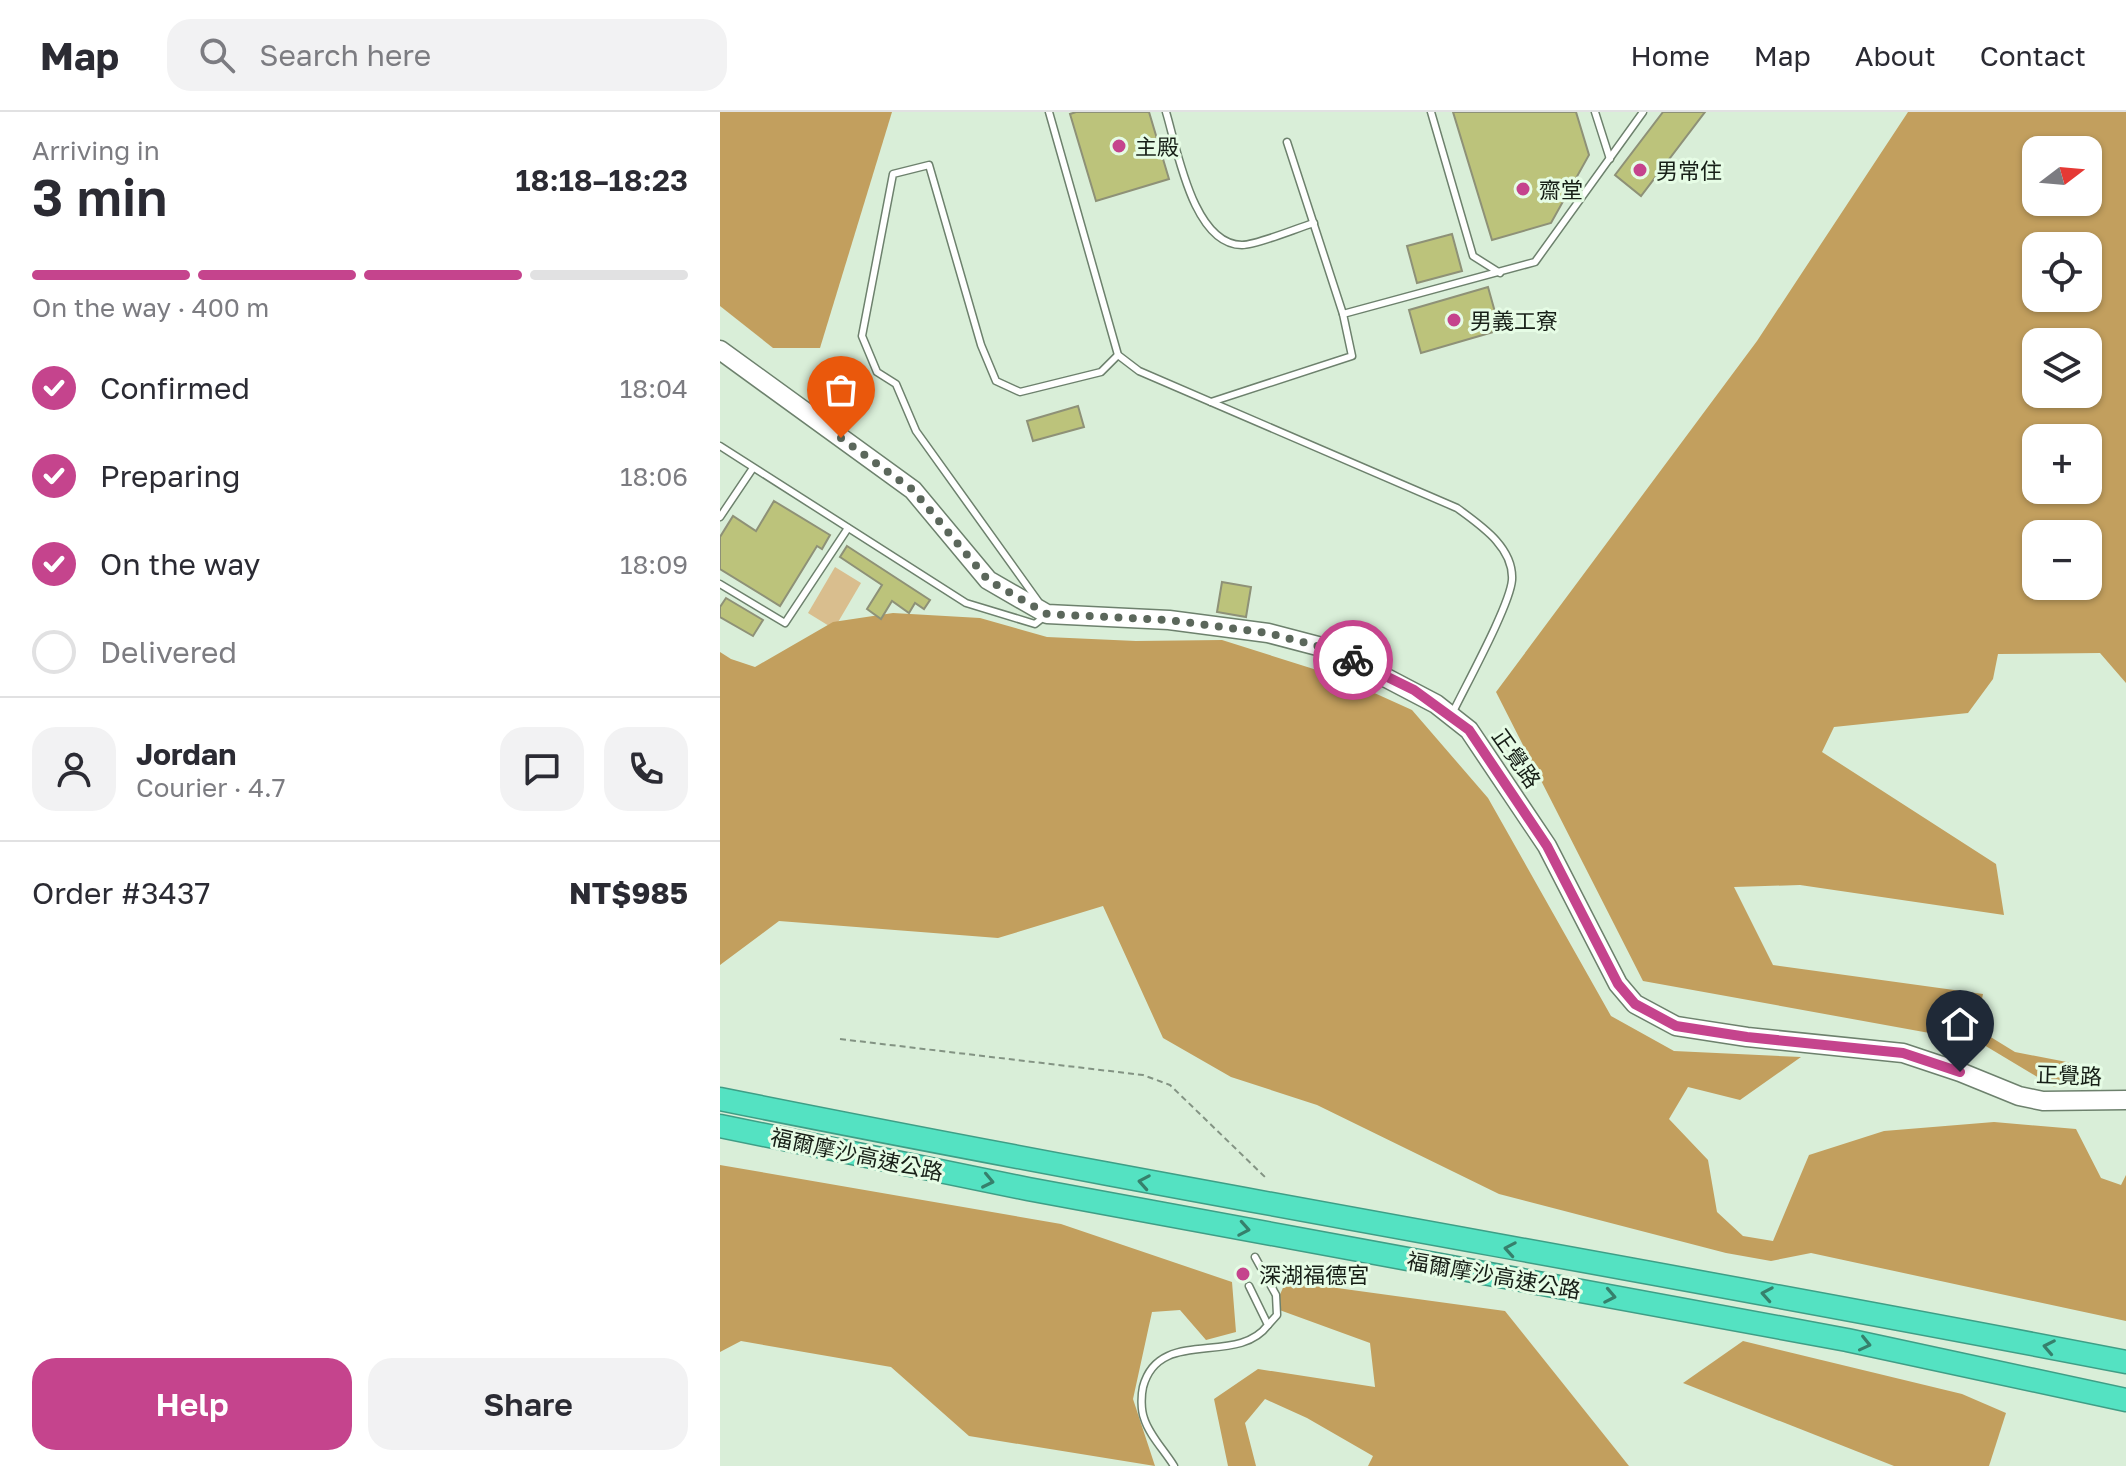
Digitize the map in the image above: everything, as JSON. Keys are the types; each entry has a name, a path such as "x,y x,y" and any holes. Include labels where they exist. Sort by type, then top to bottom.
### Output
{"highway":[{"name":"福爾摩沙高速公路","path":"720,1099 1034,1162 1851,1308 2126,1362"},
{"name":"福爾摩沙高速公路","path":"720,1126 1028,1189 1847,1340 2126,1400"},
{"path":"2078,1392 2126,1416"}],"street":[{"name":"正覺路","path":"720,350 913,490 988,580 1047,614 1169,620 1268,633 1333,650 1414,690 1451,715 1469,730 1547,846 1618,984 1635,1004 1676,1026 1747,1037 1903,1053 2019,1096 2043,1101 2126,1100"}],"lane":[{"path":"1049,112 1118,355 1139,371 1457,508 1489,531 1504,551 1512,580 1451,715"},
{"path":"1166,112 1188,187 1201,218 1221,239 1242,245 1314,223"},
{"path":"1431,112 1473,256 1500,273"},
{"path":"1595,112 1610,159"},
{"path":"1343,314 1535,262 1643,112"},
{"path":"1211,402 1352,356 1343,314 1287,142"},
{"path":"720,446 966,603 1035,624 1047,614 916,431 896,384 877,372 862,336 893,174 929,165 981,345 996,381 1020,392 1101,372 1118,355"},
{"path":"720,517 753,468"},
{"path":"720,584 785,623 848,528"},
{"path":"1174,1466 1144,1418 1142,1394 1147,1373 1161,1358 1187,1350 1233,1345 1259,1336 1277,1315 1276,1295 1255,1257"},
{"path":"1249,1286 1268,1325"}],"path":[{"path":"840,1039 1143,1075 1170,1085 1266,1178"}],"shaded area":[{"path":"720,112 892,112 820,348 773,348 720,306"},
{"path":"1908,112 2126,112 2126,683 2100,653 1998,654 1993,679 1968,713 1834,727 1822,752 1996,864 2004,915 1800,885 1734,887 1773,965 1983,994 1976,1028 2015,1052 2072,1063 2082,1080 2054,1087 1979,1042 1643,981 1496,692 1757,341"},
{"path":"835,567 861,583 834,629 808,613"},
{"path":"893,613 980,618 1047,637 1136,641 1222,640 1339,677 1412,710 1488,798 1611,1016 1674,1051 1801,1057 1740,1100 1688,1087 1669,1119 1708,1160 1717,1212 1743,1236 1773,1241 1809,1155 1884,1131 1994,1122 2076,1129 2101,1178 2121,1185 2126,1175 2126,1321 1811,1253 1771,1261 1726,1253 1499,1194 1317,1105 1231,1077 1163,1038 1103,906 998,938 779,921 720,965 720,652 755,667 833,622"},
{"path":"720,1165 1061,1224 1232,1282 1236,1332 1206,1340 1180,1310 1152,1312 1133,1399 1155,1466 969,1436 891,1367 741,1341 720,1352"},
{"path":"1286,1281 1505,1311 1629,1466 1368,1466 1373,1456 1307,1418 1265,1399 1245,1423 1256,1466 1228,1466 1214,1399 1258,1369 1375,1387 1370,1343 1274,1308"},
{"path":"1743,1341 1962,1394 2006,1413 1989,1466 1894,1466 1683,1383"}],"building":[{"name":"主殿","path":"1149,112 1169,179 1096,201 1070,114"},
{"name":"齋堂","path":"1453,112 1576,112 1589,155 1551,223 1492,240"},
{"path":"1663,112 1705,112 1641,196 1615,175"},
{"path":"1452,234 1462,271 1417,283 1407,246"},
{"name":"男義工寮","path":"1488,287 1500,330 1421,353 1409,310"},
{"path":"1078,406 1084,427 1033,441 1027,421"},
{"path":"774,501 830,535 822,549 817,546 780,606 720,569 720,537 733,516 756,531"},
{"path":"847,546 930,600 924,609 915,603 909,613 892,601 881,619 867,609 882,585 840,557"},
{"path":"1222,582 1251,587 1246,617 1217,612"},
{"path":"726,598 763,620 753,636 720,617 720,607"}],"way so far":[{"path":"841,438 913,490 988,580 1047,614 1169,620 1268,633 1333,650 1353,660"}],"place":[{"name":"主殿","path":"1119,146"},
{"name":"男常住","path":"1640,170"},
{"name":"齋堂","path":"1523,189"},
{"name":"男義工寮","path":"1454,320"},
{"name":"深湖福德宮","path":"1243,1274"}],"route":[{"path":"1353,660 1414,690 1469,730 1547,846 1618,984 1635,1004 1676,1026 1747,1037 1903,1053 1960,1072"}]}
